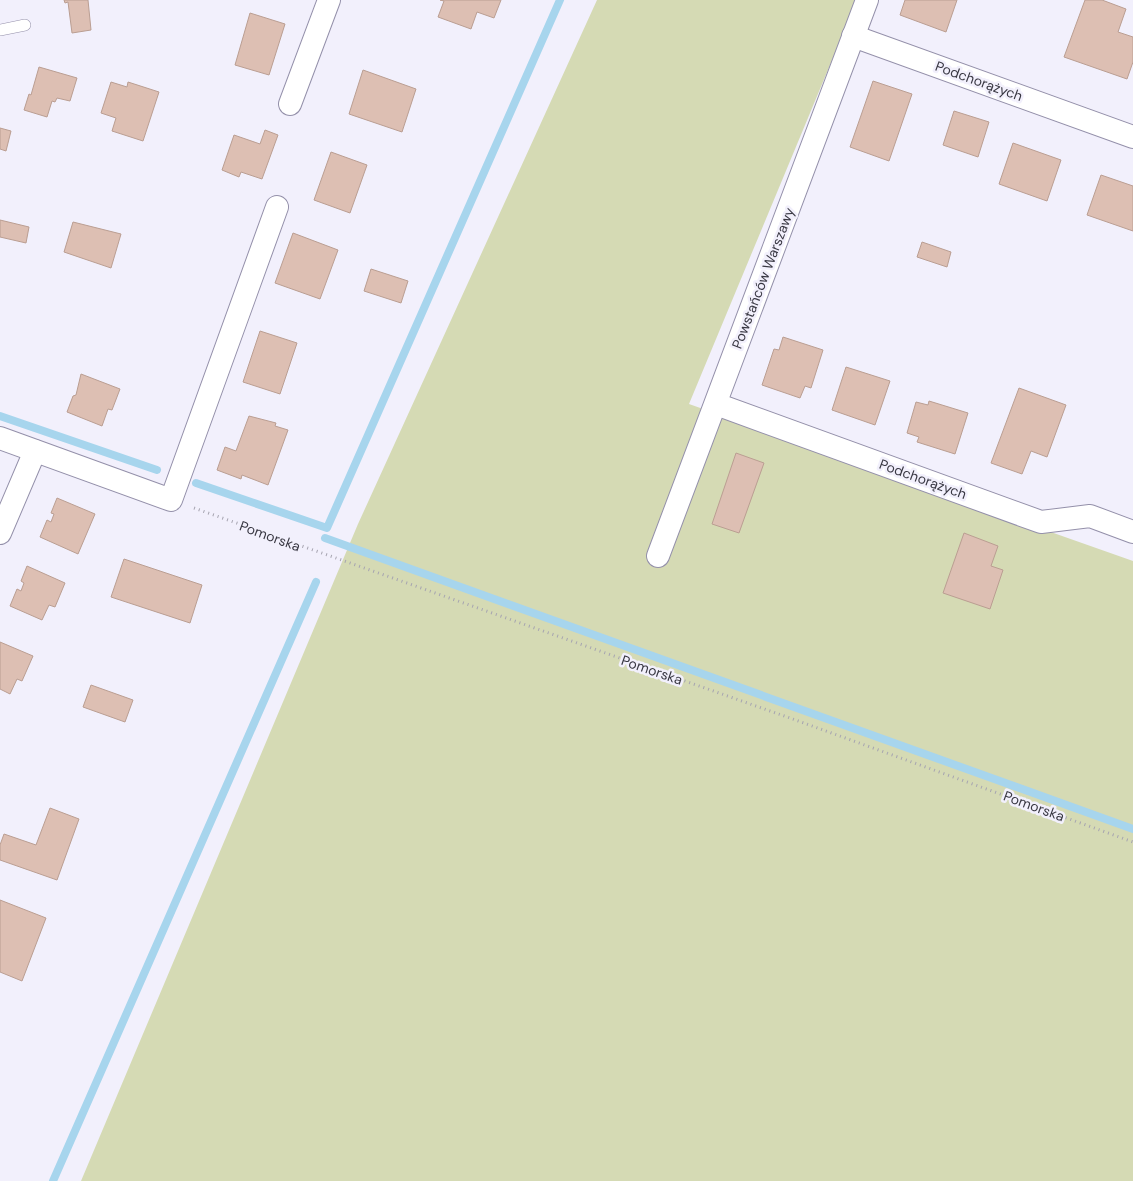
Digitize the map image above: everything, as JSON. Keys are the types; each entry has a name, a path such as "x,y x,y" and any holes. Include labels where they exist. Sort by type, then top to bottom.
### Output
{"street":[{"path":"290,104 329,0"},
{"name":"Powstańców Warszawy","path":"658,556 867,0"},
{"name":"Podchorążych","path":"853,36 1133,137"},
{"path":"0,438 170,500 277,207"},
{"name":"Podchorążych","path":"716,404 1041,522 1090,516 1133,532"},
{"path":"0,533 35,451"}],"lane":[{"path":"0,30 25,24"}],"path":[{"name":"Pomorska","path":"170,500 790,718 1133,842"}],"green space":[{"path":"597,0 857,0 689,404 1133,561 1133,1181 81,1181 358,524"}],"building":[{"path":"64,0 88,0 91,30 72,33 68,2 65,3"},
{"path":"440,0 501,0 494,18 477,12 471,29 438,17 444,1"},
{"path":"905,0 957,0 946,32 900,15"},
{"path":"1085,0 1102,0 1126,9 1118,32 1133,37 1133,62 1127,79 1064,57"},
{"path":"250,13 285,24 269,75 235,65"},
{"path":"39,67 77,78 70,101 57,98 55,102 52,101 47,117 24,110 29,94 31,95"},
{"path":"363,70 416,89 402,132 349,114"},
{"path":"873,81 912,94 889,161 850,147"},
{"path":"111,82 127,87 128,82 159,92 143,141 112,131 116,118 101,113"},
{"path":"954,111 989,122 978,157 943,145"},
{"path":"0,128 11,131 6,151 0,149"},
{"path":"265,130 278,135 262,179 241,172 239,177 222,170 234,135 260,144"},
{"path":"1013,143 1061,160 1047,201 999,184"},
{"path":"331,152 367,165 350,213 314,200"},
{"path":"1101,175 1133,186 1133,231 1087,215"},
{"path":"0,220 29,227 26,243 0,237"},
{"path":"73,222 121,234 111,268 64,252"},
{"path":"293,233 338,250 320,299 275,283"},
{"path":"922,242 951,252 947,267 917,257"},
{"path":"371,269 408,281 401,303 364,291"},
{"path":"260,331 297,343 280,394 243,382"},
{"path":"783,337 823,350 811,388 805,386 800,398 762,385 774,349 779,350"},
{"path":"846,367 890,381 875,425 832,410"},
{"path":"81,374 120,389 112,410 108,409 102,426 67,412 73,396 76,395"},
{"path":"1019,388 1066,405 1047,457 1031,451 1022,474 991,463"},
{"path":"929,401 968,413 955,454 917,442 919,437 907,433 916,402 928,405"},
{"path":"249,416 276,423 275,426 288,430 268,485 242,475 241,479 217,470 225,447 236,451"},
{"path":"736,453 764,463 739,533 712,524"},
{"path":"57,498 95,514 78,554 40,537 47,520 51,522 54,514 51,513"},
{"path":"964,533 998,546 991,566 1003,570 990,609 943,593"},
{"path":"124,559 202,585 190,623 111,597"},
{"path":"27,566 65,583 55,607 49,605 42,620 10,606 17,589 21,591 24,583 21,581"},
{"path":"0,642 33,656 22,681 17,679 10,694 0,689"},
{"path":"91,685 133,700 125,722 83,707"},
{"path":"50,808 79,819 57,880 0,860 0,845 4,834 36,845"},
{"path":"0,900 46,918 22,981 0,972"}],"waterway":[{"path":"196,483 327,528 560,0"},
{"path":"0,416 157,470"},
{"path":"325,538 1133,829"},
{"path":"53,1181 316,582"}]}
